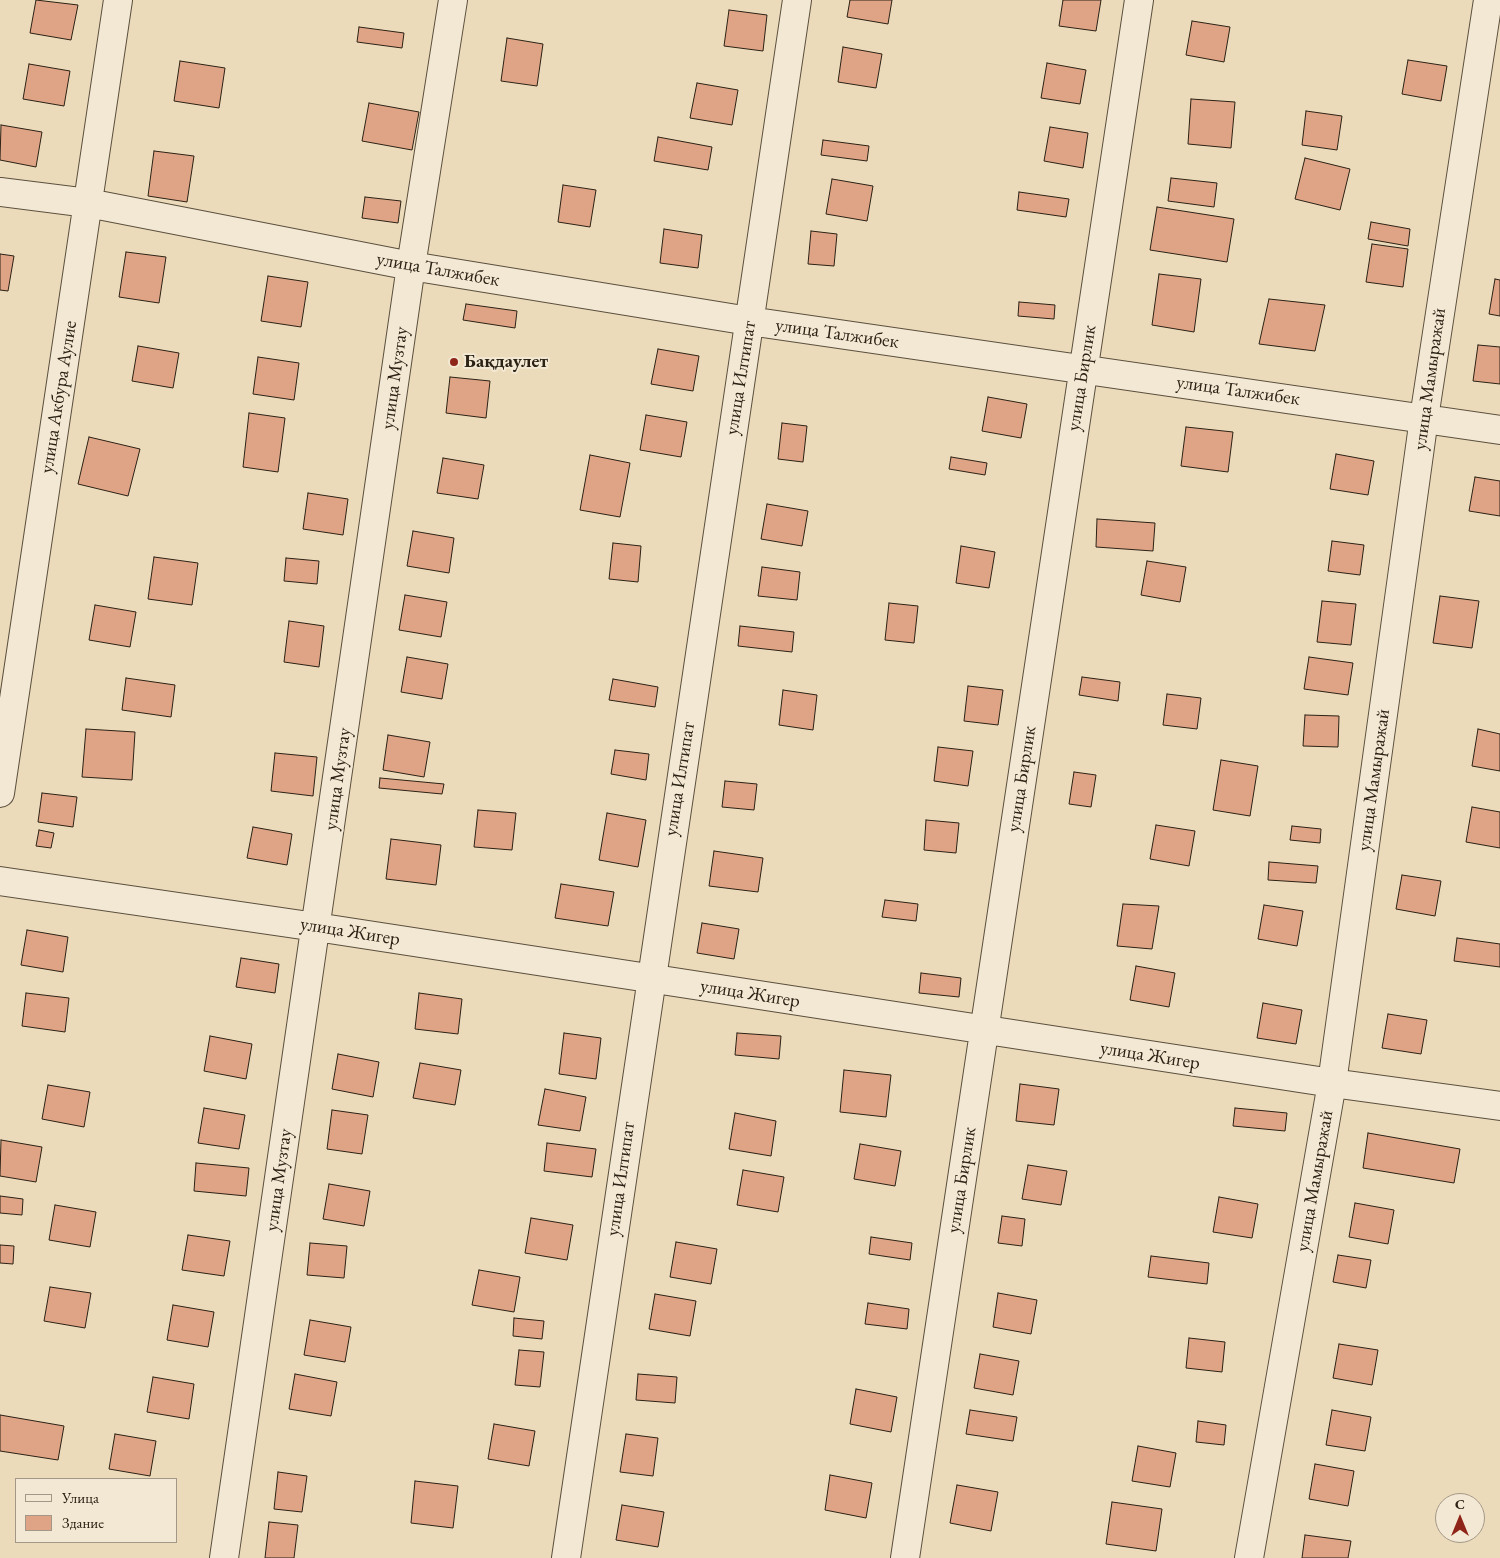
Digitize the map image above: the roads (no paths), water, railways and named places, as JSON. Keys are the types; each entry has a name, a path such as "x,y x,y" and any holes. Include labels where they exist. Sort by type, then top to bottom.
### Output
{"street":[{"name":"улица Акбура Аулие","path":"0,793 118,0"},
{"name":"улица Музтау","path":"224,1558 411,266 453,0"},
{"name":"улица Илтипат","path":"566,1558 797,0"},
{"name":"улица Бирлик","path":"905,1558 1139,0"},
{"name":"улица Мамыражай","path":"1249,1558 1332,1083 1424,418 1488,0"},
{"name":"улица Талжибек","path":"0,192 88,203 411,266 749,321 1084,368 1500,430"},
{"name":"улица Жигер","path":"0,881 651,978 985,1031 1500,1106"}],"place":[{"name":"Бақдаулет","path":"454,362"}]}
